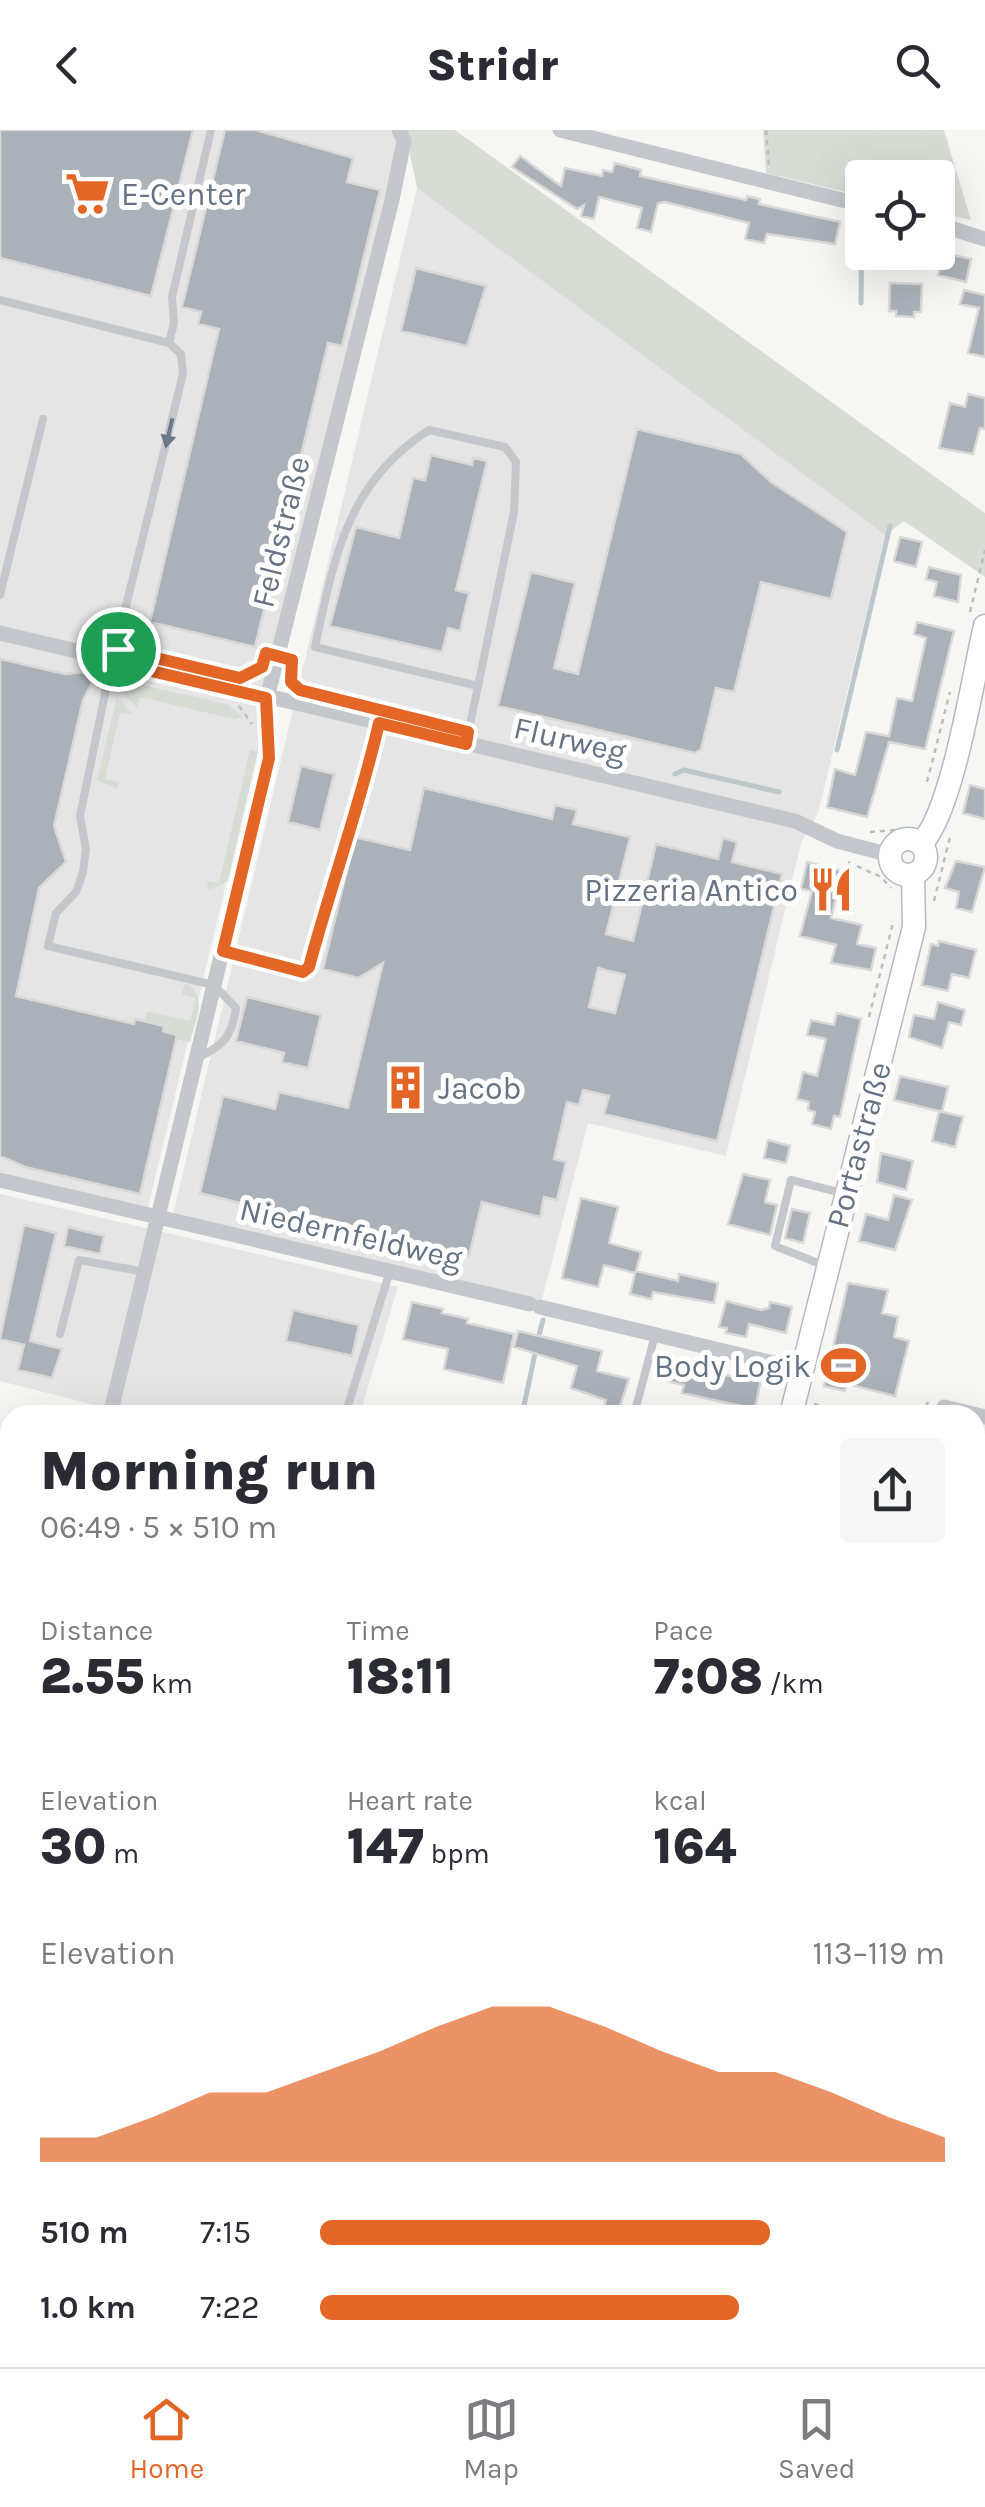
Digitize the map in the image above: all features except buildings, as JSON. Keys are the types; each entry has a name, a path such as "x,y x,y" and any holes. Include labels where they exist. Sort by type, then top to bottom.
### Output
{"main road":[{"path":"914,837 925,864 913,875 896,871 890,855 904,839 914,837 944,795 976,626"},
{"name":"Portastraße","path":"794,1405 914,927 913,875"}],"street":[{"name":"Feldstraße","path":"112,1405 269,758 266,698 392,200 404,141 399,130"},
{"path":"560,130 845,202"},
{"path":"955,229 985,239"},
{"name":"Flurweg","path":"0,633 795,820 838,841 890,855"},
{"name":"Niedernfeldweg","path":"0,1180 803,1370"}],"lane":[{"path":"169,342 174,323 172,297 211,130"},
{"path":"0,300 169,342 181,354 183,374 80,816 86,849 83,872 76,892 56,914 48,946 214,985 236,1008 233,1031 220,1048 197,1058"},
{"path":"0,595 43,419"},
{"path":"466,744 478,686 514,512 516,462 505,447 428,430 397,450 358,501 341,540 316,647 478,686"},
{"path":"223,951 303,972 309,967 379,723"},
{"path":"828,1266 776,1246 792,1180 846,1194"},
{"path":"60,1334 80,1260 145,1272"},
{"path":"348,1405 390,1272"},
{"path":"637,1405 655,1335"}],"path":[{"path":"766,130 771,182"},
{"path":"976,626 985,550"},
{"path":"924,797 952,683"},
{"path":"238,705 256,728"},
{"path":"868,832 914,837"},
{"path":"840,858 881,877 899,897"},
{"path":"868,1025 894,915"}],"shaded area":[{"path":"0,130 400,130 388,213 148,1207 0,1172"},
{"path":"405,130 455,130 985,513 985,577 904,521 885,535 417,188"},
{"path":"763,130 944,130 953,160 845,160 845,192 766,173"},
{"path":"955,167 971,220 955,217"},
{"path":"417,188 885,535 818,813 801,843 726,1156 588,1123 540,1307 172,1219"},
{"path":"124,681 227,704 243,717 233,719 140,697 138,708 121,692"},
{"path":"117,697 134,715 120,713 105,779 119,782 117,789 97,780"},
{"path":"250,750 258,751 228,881 209,890 206,881 219,883"},
{"path":"185,983 199,1001 190,1042 142,1031 147,1011 190,1021 196,998 182,994"},
{"path":"0,1194 398,1287 363,1405 95,1405 0,1381"}],"waterway":[{"path":"861,270 861,303"},
{"path":"837,750 890,526"},
{"path":"675,774 684,770 779,792"},
{"path":"538,1339 543,1320"},
{"path":"524,1405 536,1349"}],"place":[{"name":"E-Center","path":"88,194"},
{"name":"Pizzeria Antico","path":"831,890"},
{"name":"Jacob","path":"405,1088"},
{"name":"Body Logik","path":"844,1366"}],"route":[{"path":"118,649 240,678 251,676 262,667 266,653 292,660 291,682 300,690 468,732 466,744 379,723 354,820 339,854 309,967 303,972 223,951 269,758 266,698 113,662 118,649"}]}
